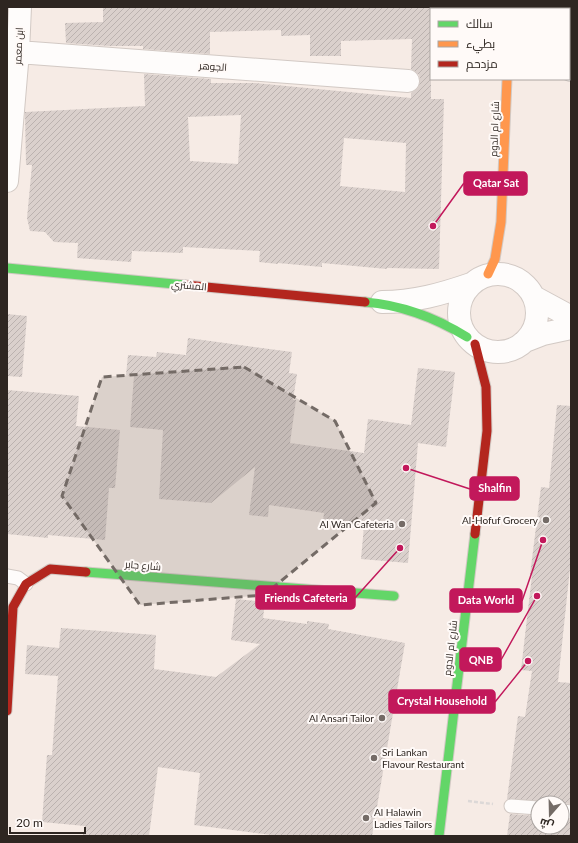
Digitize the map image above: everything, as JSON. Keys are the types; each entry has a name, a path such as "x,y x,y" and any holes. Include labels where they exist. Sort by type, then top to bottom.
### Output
{"street":[{"name":"ابن معمر","path":"7,181 18,52 20,7"},
{"name":"الجوهر","path":"18,52 408,80"},
{"name":"شارع ام الدوم","path":"479,279 495,259 501,222 507,80"},
{"name":"المشتري","path":"7,268 370,302 396,302 422,299 446,293 479,279"},
{"path":"525,341 532,332 536,320 537,308 534,297 528,287 520,280 499,273 479,279 464,293 459,304 458,316 471,341 484,350 506,351 543,334 571,328"},
{"path":"534,297 571,316"},
{"name":"المشتري","path":"370,302 421,313 445,324 471,341"},
{"name":"شارع ام الدوم","path":"438,836 487,431 486,387 471,341"},
{"name":"شارع جابر","path":"7,712 13,607 26,584 50,569 394,596"}],"lane":[{"path":"7,576 18,578 26,584"},
{"path":"511,806 530,807"}],"path":[{"path":"443,798 511,806"}],"highlighted area":[{"path":"244,367 335,421 376,503 264,595 140,605 62,496 102,377"}],"building":[{"path":"103,7 431,7 431,99 444,99 439,269 387,269 322,263 322,267 278,264 259,262 260,251 183,247 183,253 132,251 131,262 77,258 78,243 54,242 45,232 30,231 27,218 32,165 26,165 25,112 145,106 144,74 211,79 211,83 255,83 411,98 411,93 418,88 420,82 419,75 411,69 412,39 341,41 341,56 310,56 310,35 281,36 281,30 210,32 210,54 143,49 143,46 110,46 66,43 65,23 103,22","holes":["241,115 238,164 190,161 188,117","344,138 406,143 405,192 340,186"]},
{"path":"7,314 27,316 22,377 7,376"},
{"path":"188,338 292,352 289,373 297,374 293,400 296,400 290,443 364,453 368,419 411,425 418,368 455,372 446,447 418,443 408,563 361,559 364,526 323,521 324,513 269,505 268,517 249,515 255,467 211,503 159,499 163,430 130,427 134,376 126,375 128,355 156,357 157,352 186,355"},
{"path":"7,390 79,396 76,426 120,430 115,488 109,488 105,540 48,535 48,538 7,534"},
{"path":"557,405 571,406 571,559 558,682 571,683 571,804 570,795 530,795 530,801 507,799 518,716 525,717 532,671 521,670 532,575 530,575 541,487 549,488"},
{"path":"236,599 265,602 263,618 307,624 307,621 329,624 328,629 405,643 372,836 279,836 194,825 200,773 158,767 149,836 83,836 85,826 42,822 47,755 52,755 58,676 25,674 27,645 59,648 61,628 156,635 154,669 216,677 260,644 231,640"},
{"path":"510,814 530,815 530,835 570,835 571,820 571,836 507,836"}],"traffic: fast":[{"path":"7,268 185,285"},
{"path":"365,302 405,309 431,318 467,337"},
{"path":"439,836 475,534"},
{"path":"86,572 394,596"}],"traffic: slow":[{"path":"488,274 495,259 501,222 507,80"}],"traffic: jam":[{"path":"185,285 365,302"},
{"path":"475,344 486,387 487,431 475,534"},
{"path":"7,711 13,607 26,584 50,569 86,572"}],"place":[{"name":"Qatar Sat","path":"433,226"},
{"name":"Shalfin","path":"406,468"},
{"name":"Al-Hofuf Grocery","path":"546,520"},
{"name":"Al Wan Cafeteria","path":"402,524"},
{"name":"Data World","path":"543,540"},
{"name":"Friends Cafeteria","path":"400,548"},
{"name":"QNB","path":"537,596"},
{"name":"Crystal Household","path":"528,661"},
{"name":"Al Ansari Tailor","path":"382,718"},
{"name":"Sri Lankan Flavour Restaurant","path":"374,758"},
{"name":"Al Halawin Ladies Tailors","path":"366,818"}]}
